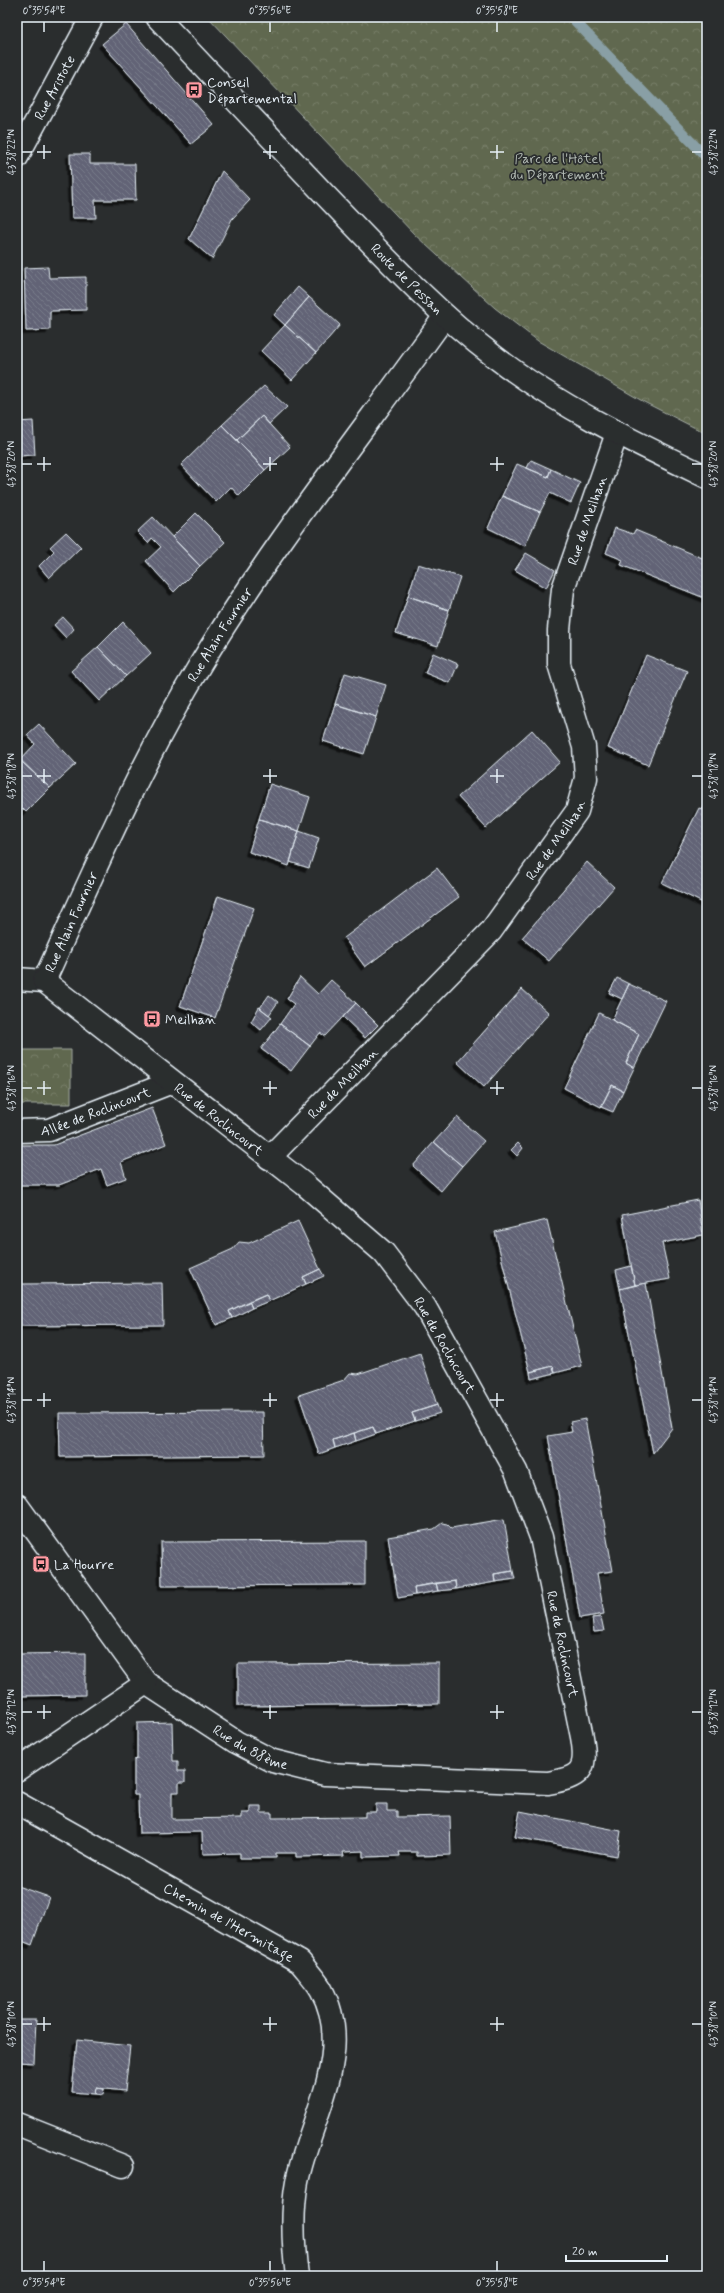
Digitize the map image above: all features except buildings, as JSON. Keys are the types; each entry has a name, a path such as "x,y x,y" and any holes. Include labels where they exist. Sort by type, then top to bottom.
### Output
{"street":[{"name":"Rue Aristote","path":"17,157 92,17"},
{"name":"Route de Pessan","path":"157,17 388,260 445,316 496,358 543,391 617,433 707,477"},
{"name":"Rue Alain Fournier","path":"44,981 134,785 200,665 267,563 445,316"},
{"name":"Rue de Meilhan","path":"270,1158 490,931 577,811 586,778 584,755 560,664 559,630 563,589 617,433"},
{"path":"17,979 44,981"},
{"name":"Rue de Roclincourt","path":"44,981 304,1184 384,1253 425,1307 516,1471 541,1537 586,1756 582,1768"},
{"name":"Allée de Roclincourt","path":"17,1131 49,1130 172,1082"},
{"name":"Rue du 88ème","path":"17,1505 146,1684 236,1742 273,1761 324,1774 548,1783 571,1779 582,1768"},
{"path":"17,1770 146,1684"},
{"name":"Chemin de l'Hermitage","path":"17,1803 300,1962 321,1989 333,2026 334,2060 297,2182 292,2240 297,2276"},
{"path":"17,2124 123,2166"}],"green space":[{"name":"Parc de l'Hôtel du Département","path":"208,17 707,17 707,434 644,402 538,341 495,308 414,234"},
{"path":"17,1050 71,1050 71,1104 17,1104"}],"waterway":[{"path":"571,17 707,158"}],"place":[{"name":"Conseil Départemental","path":"194,90"},
{"name":"Meilhan","path":"152,1019"},
{"name":"La Hourre","path":"41,1564"}]}
